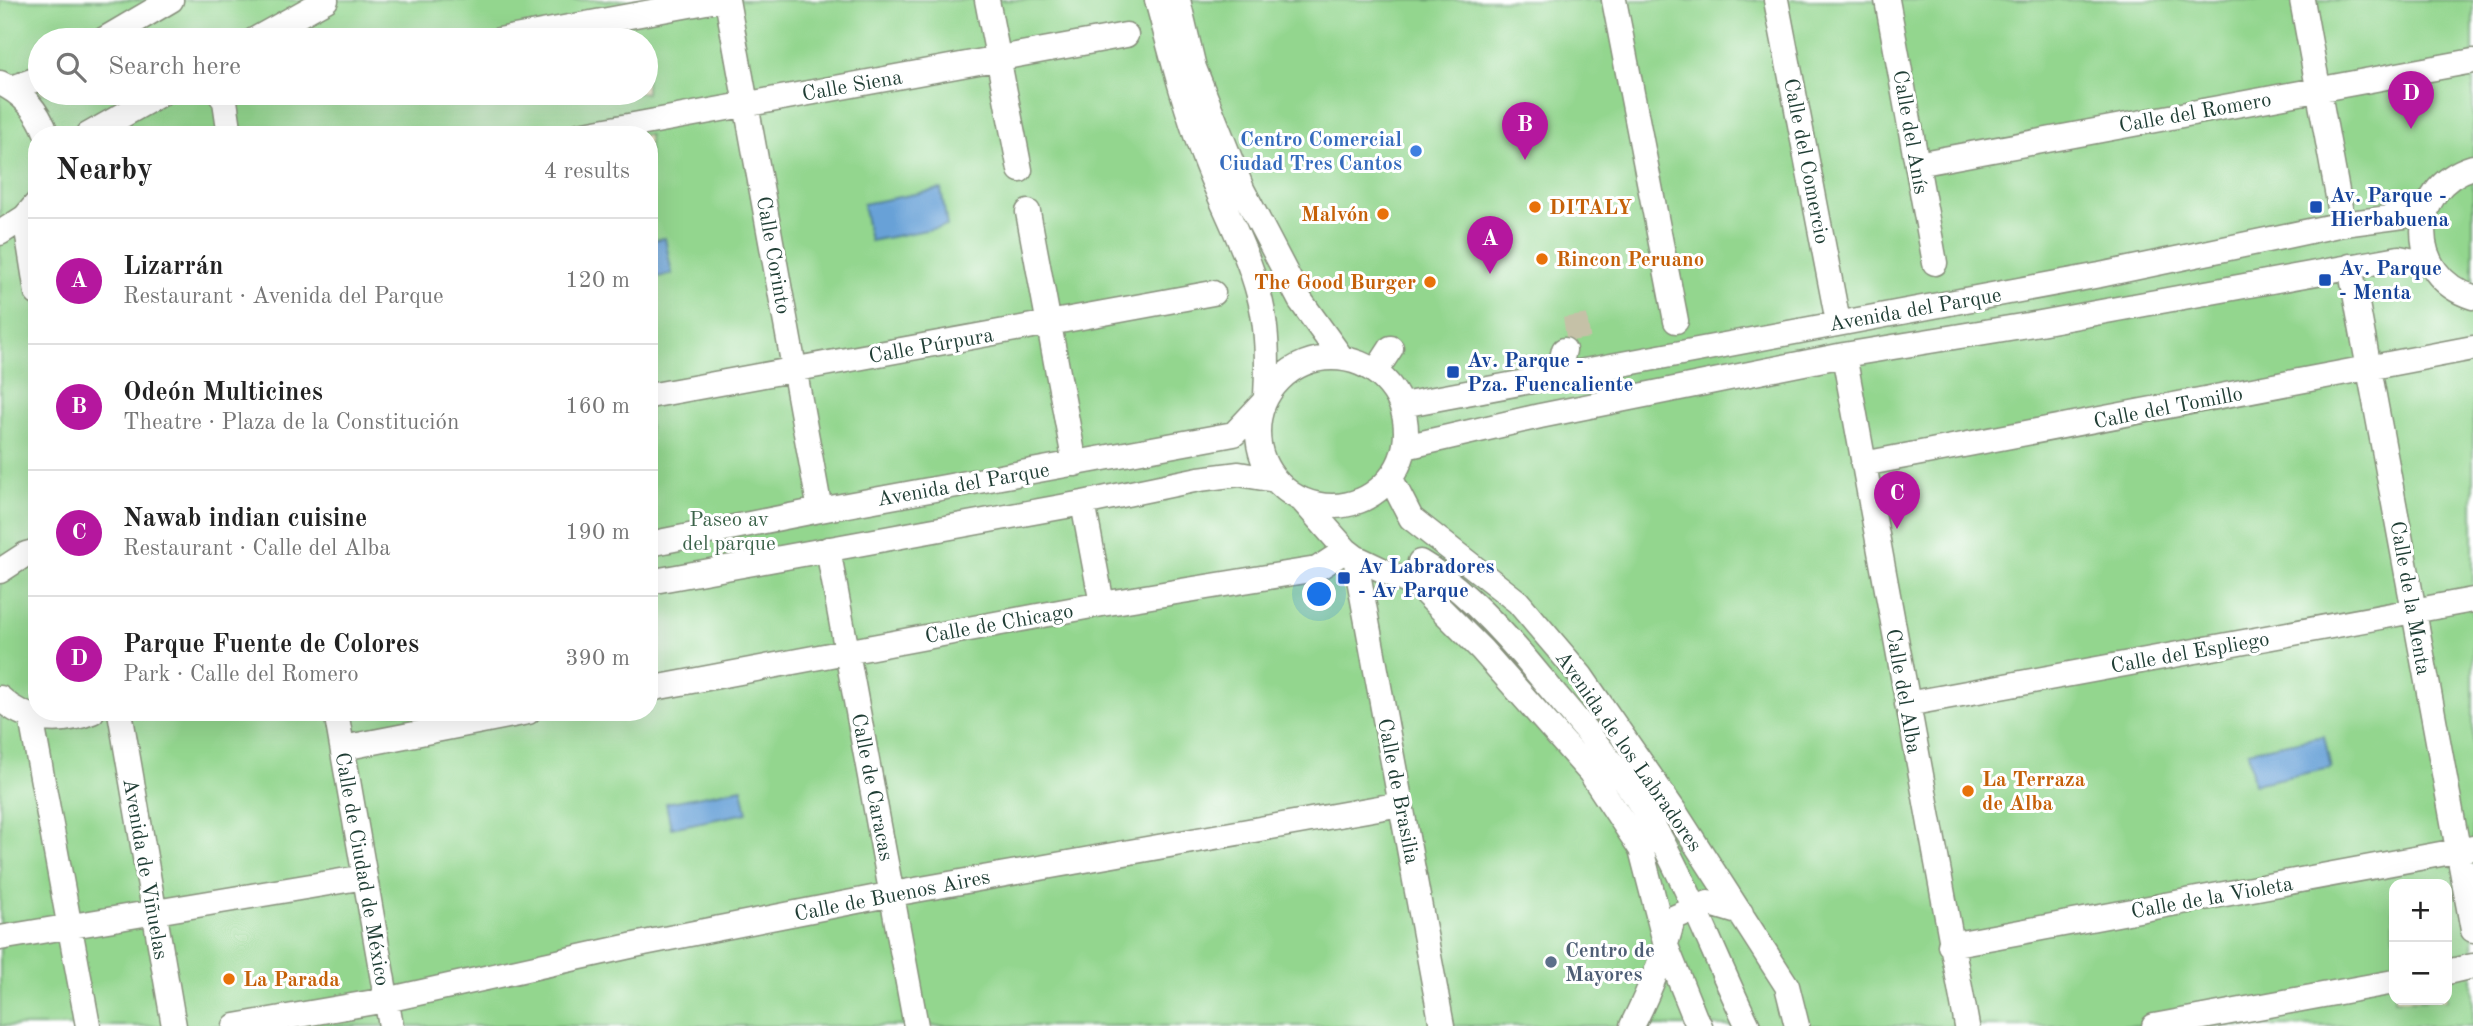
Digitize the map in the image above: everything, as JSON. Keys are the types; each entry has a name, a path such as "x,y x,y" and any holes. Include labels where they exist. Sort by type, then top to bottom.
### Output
{"street":[{"path":"277,28 326,0"},
{"path":"564,28 717,0"},
{"name":"Calle Corinto","path":"727,0 820,510"},
{"path":"987,0 1020,170"},
{"path":"1157,0 1203,155 1259,295 1267,351 1265,400"},
{"path":"1178,0 1194,68 1242,189 1300,300 1341,357"},
{"path":"1614,0 1676,321"},
{"name":"Calle del Comercio","path":"1776,0 1838,323"},
{"name":"Calle del Anís","path":"1887,0 1936,263"},
{"path":"2302,0 2343,224"},
{"path":"123,28 167,1"},
{"name":"Calle Siena","path":"628,126 1126,35"},
{"name":"Calle del Romero","path":"1917,164 2473,61"},
{"path":"6,86 28,81"},
{"path":"6,86 28,104"},
{"path":"29,105 35,110 43,126"},
{"path":"104,126 141,105"},
{"path":"229,105 230,126"},
{"path":"2473,167 2444,183 2427,208 2423,236 2431,264 2451,287 2473,297"},
{"name":"Avenida del Parque","path":"1402,405 2100,275 2343,224 2398,218 2427,208"},
{"path":"0,233 28,212"},
{"path":"1028,212 1075,464"},
{"name":"Avenida del Parque","path":"1405,447 1540,416 1843,355 2040,323 2399,258 2431,264"},
{"name":"Calle de la Menta","path":"2350,266 2414,611 2465,850 2473,930"},
{"name":"Calle Púrpura","path":"658,394 1213,293"},
{"path":"1376,371 1391,348"},
{"name":"Calle del Tomillo","path":"1863,464 2370,370 2473,348"},
{"path":"1545,378 1560,366 1572,350 1589,364 1602,368"},
{"name":"Calle del Alba","path":"1843,355 1967,1026"},
{"path":"1341,357 1361,362 1376,371 1392,387 1402,405 1407,426 1405,447 1391,479 1372,495 1350,505 1325,507 1301,500 1287,492 1275,480 1264,463 1258,443 1258,422 1265,400 1276,382 1294,367 1317,358 1341,357"},
{"name":"Avenida del Parque","path":"658,542 1234,435 1265,400"},
{"name":"Avenida del Parque","path":"658,580 1083,503 1199,479 1239,474 1275,480"},
{"name":"Avenida de los Labradores","path":"1391,479 1411,518 1518,603 1581,676 1675,812 1787,986 1797,1026"},
{"path":"1301,500 1350,554 1420,588 1482,650 1590,772 1641,849 1666,946 1700,1026"},
{"path":"1083,503 1102,604"},
{"name":"Calle de Caracas","path":"828,549 916,1026"},
{"path":"0,571 28,553"},
{"name":"Calle de Chicago","path":"658,687 1102,604 1317,569 1350,554"},
{"name":"Calle de Brasilia","path":"1350,554 1401,804 1438,1025"},
{"path":"1420,562 1436,572 1507,638 1605,753 1644,809 1672,859 1748,1026"},
{"name":"Calle del Espliego","path":"1906,704 2473,600"},
{"path":"0,698 28,715"},
{"path":"32,721 88,1026"},
{"name":"Avenida de Viñuelas","path":"122,721 174,1026"},
{"name":"Calle de Ciudad de México","path":"338,721 391,1026"},
{"path":"343,748 482,721"},
{"name":"Calle de Buenos Aires","path":"235,1026 386,1000 643,943 893,894 1401,804"},
{"name":"Calle de la Violeta","path":"1951,945 2465,850"},
{"path":"0,939 365,877"},
{"path":"1632,1026 1654,982 1673,918 1708,903 1741,912"},
{"path":"2452,971 2473,966"},
{"path":"2154,1026 2389,983"}],"green space":[{"name":"Paseo av del parque","path":"0,0 2473,0 2473,1026 0,1026"}],"water":[{"path":"941,189 947,226 870,241 863,204"},
{"path":"665,238 672,274 658,277 658,239"},
{"path":"2324,736 2331,768 2254,784 2248,751"},
{"path":"742,788 747,813 671,828 666,803"}],"tunnel":[{"path":"1575,316 1580,350"}],"place":[{"name":"Parque Fuente de Colores","path":"2411,129"},
{"name":"Centro Comercial Ciudad Tres Cantos","path":"1416,151"},
{"name":"Odeón Multicines","path":"1525,160"},
{"name":"DITALY","path":"1535,207"},
{"name":"Av. Parque - Hierbabuena","path":"2316,207"},
{"name":"Malvón","path":"1383,214"},
{"name":"Rincon Peruano","path":"1542,259"},
{"name":"Lizarrán","path":"1490,274"},
{"name":"Av. Parque - Menta","path":"2325,280"},
{"name":"The Good Burger","path":"1430,282"},
{"name":"Av. Parque - Pza. Fuencaliente","path":"1453,372"},
{"name":"Nawab indian cuisine","path":"1897,529"},
{"name":"Av Labradores - Av Parque","path":"1344,578"},
{"name":"La Terraza de Alba","path":"1968,791"},
{"name":"Centro de Mayores","path":"1551,962"},
{"name":"La Parada","path":"229,979"}]}
